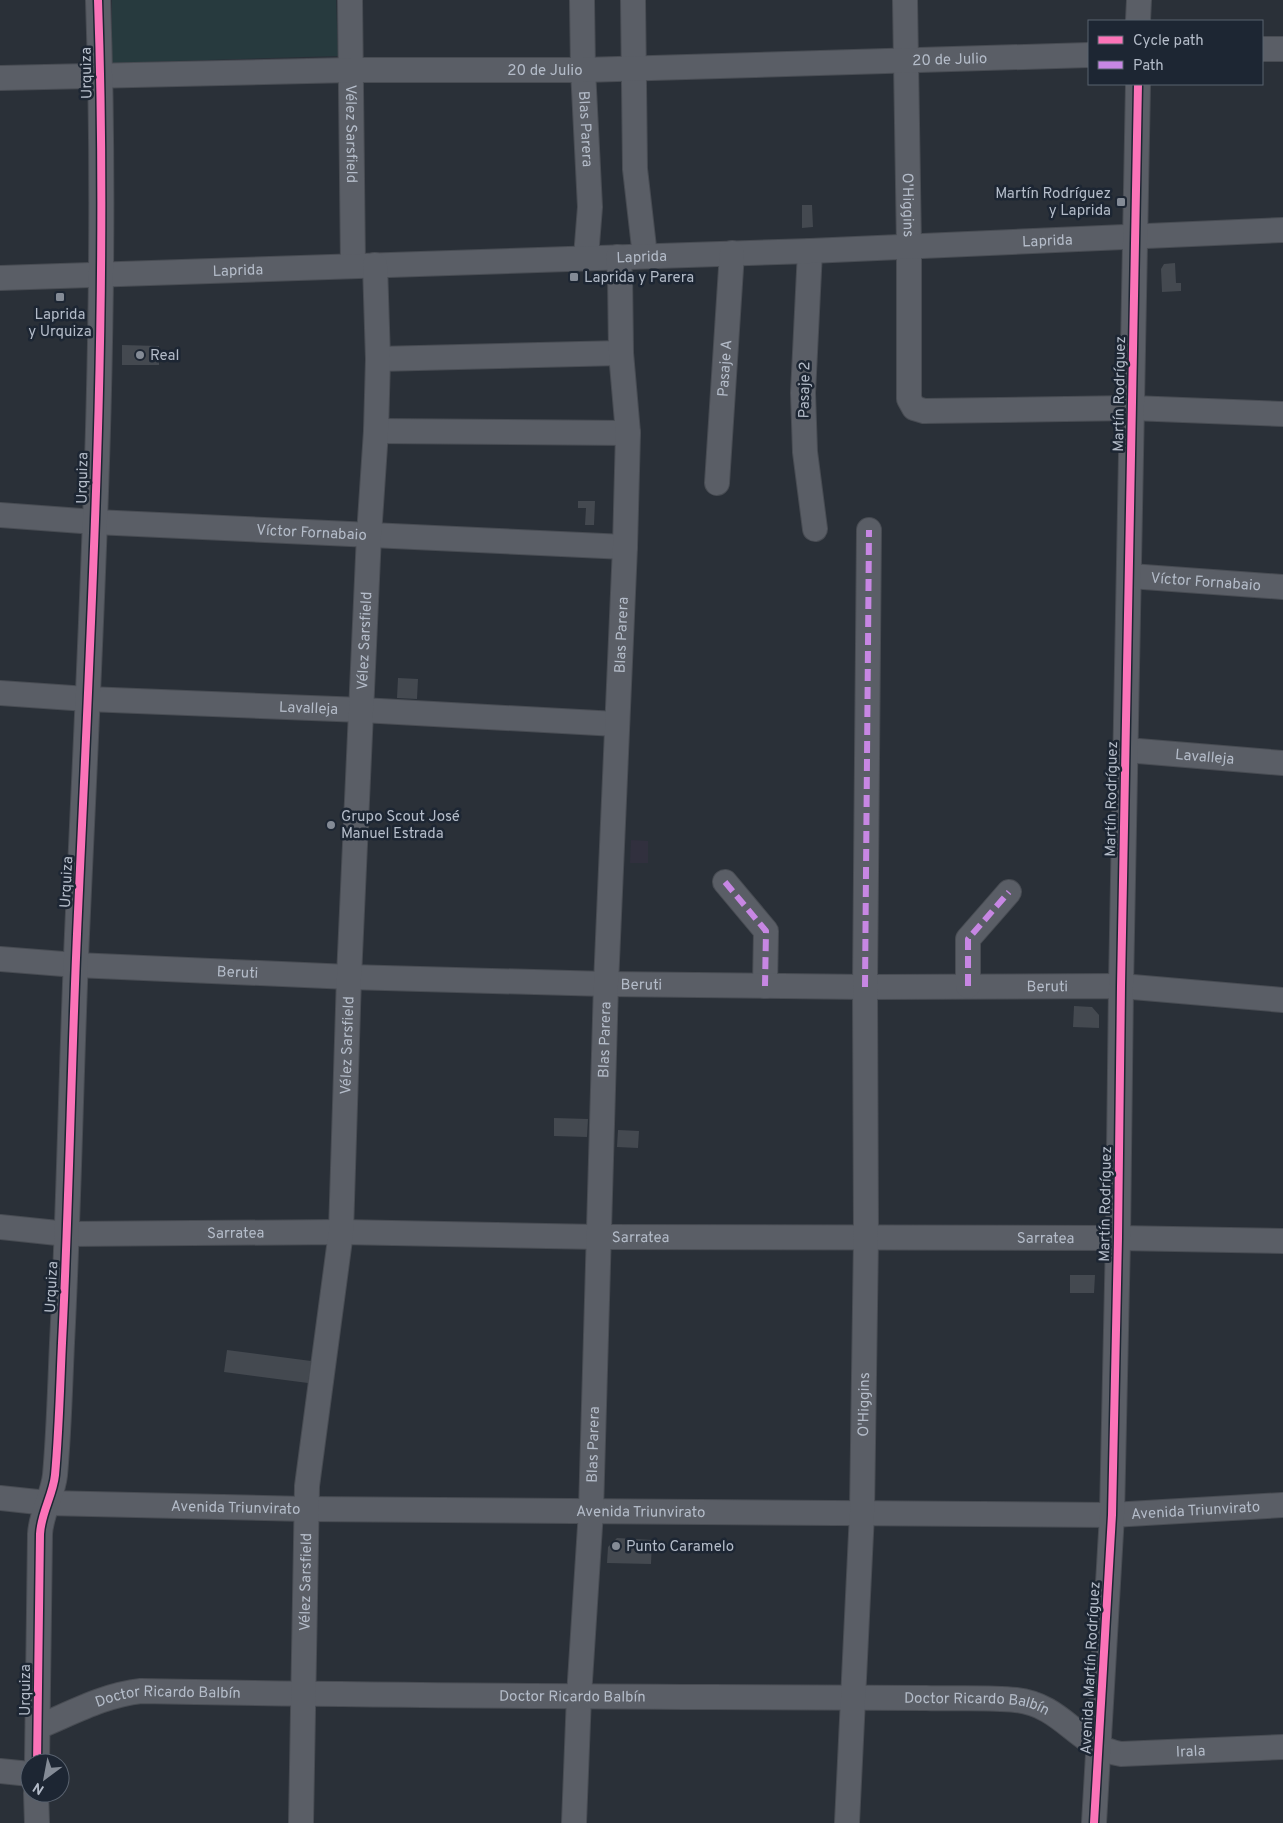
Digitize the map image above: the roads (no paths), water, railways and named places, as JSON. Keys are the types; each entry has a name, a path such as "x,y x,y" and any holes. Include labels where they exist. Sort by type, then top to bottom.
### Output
{"street":[{"name":"Urquiza","path":"37,1753 40,1534 41,1522 55,1479 68,1234 76,965 95,522 100,275 101,76 98,0"},
{"name":"Vélez Sarsfield","path":"302,1823 305,1509 341,1232 348,977 378,360 364,266 351,70 350,0"},
{"name":"Blas Parera","path":"582,0 583,70 590,207 586,257"},
{"path":"633,0 635,168 645,256"},
{"name":"O'Higgins","path":"905,0 909,246 909,399 914,408 924,411 1132,408"},
{"path":"1138,20 1139,0"},
{"path":"1263,49 1283,48"},
{"name":"20 de Julio","path":"0,78 351,70 583,70 1088,55"},
{"name":"Martín Rodríguez","path":"1112,1515 1138,85"},
{"name":"Laprida","path":"0,278 586,257 732,254 1283,230"},
{"name":"Pasaje 2","path":"810,251 803,393 804,452 816,529"},
{"name":"Pasaje A","path":"717,483 732,254"},
{"name":"Blas Parera","path":"574,1823 579,1696 590,1511 606,984 625,547 628,434 621,353 618,257"},
{"path":"378,360 621,353"},
{"path":"1132,408 1283,414"},
{"path":"376,431 628,434"},
{"name":"Víctor Fornabaio","path":"0,515 95,522 625,547"},
{"name":"O'Higgins","path":"847,1823 862,1513 866,1238 865,986 869,530"},
{"name":"Víctor Fornabaio","path":"1130,576 1283,586"},
{"name":"Lavalleja","path":"0,693 87,699 362,710 616,724"},
{"name":"Lavalleja","path":"1126,750 1283,763"},
{"path":"725,882 766,931 765,986"},
{"path":"968,986 968,938 1009,892"},
{"name":"Beruti","path":"0,959 76,965 348,977 606,984 1121,986 1283,1000"},
{"name":"Sarratea","path":"0,1227 68,1234 341,1232 598,1237 1118,1238 1283,1241"},
{"name":"Avenida Triunvirato","path":"0,1498 47,1503 305,1509 1112,1515 1283,1505"},
{"name":"Avenida Martín Rodríguez","path":"1094,1823 1100,1748 1112,1515"},
{"name":"Doctor Ricardo Balbín","path":"38,1727 102,1700 123,1693 141,1691 1017,1700 1049,1710 1088,1741 1100,1748"},
{"name":"Irala","path":"1100,1748 1111,1753 1135,1754 1283,1747"},
{"path":"0,1771 20,1773"},
{"path":"36,1803 37,1823"}],"place":[{"name":"Martín Rodríguez y Laprida","path":"1121,202"},
{"name":"Laprida y Parera","path":"574,277"},
{"name":"Laprida y Urquiza","path":"60,297"},
{"name":"Real","path":"140,355"},
{"name":"Grupo Scout José Manuel Estrada","path":"331,825"},
{"name":"Punto Caramelo","path":"616,1546"}]}
